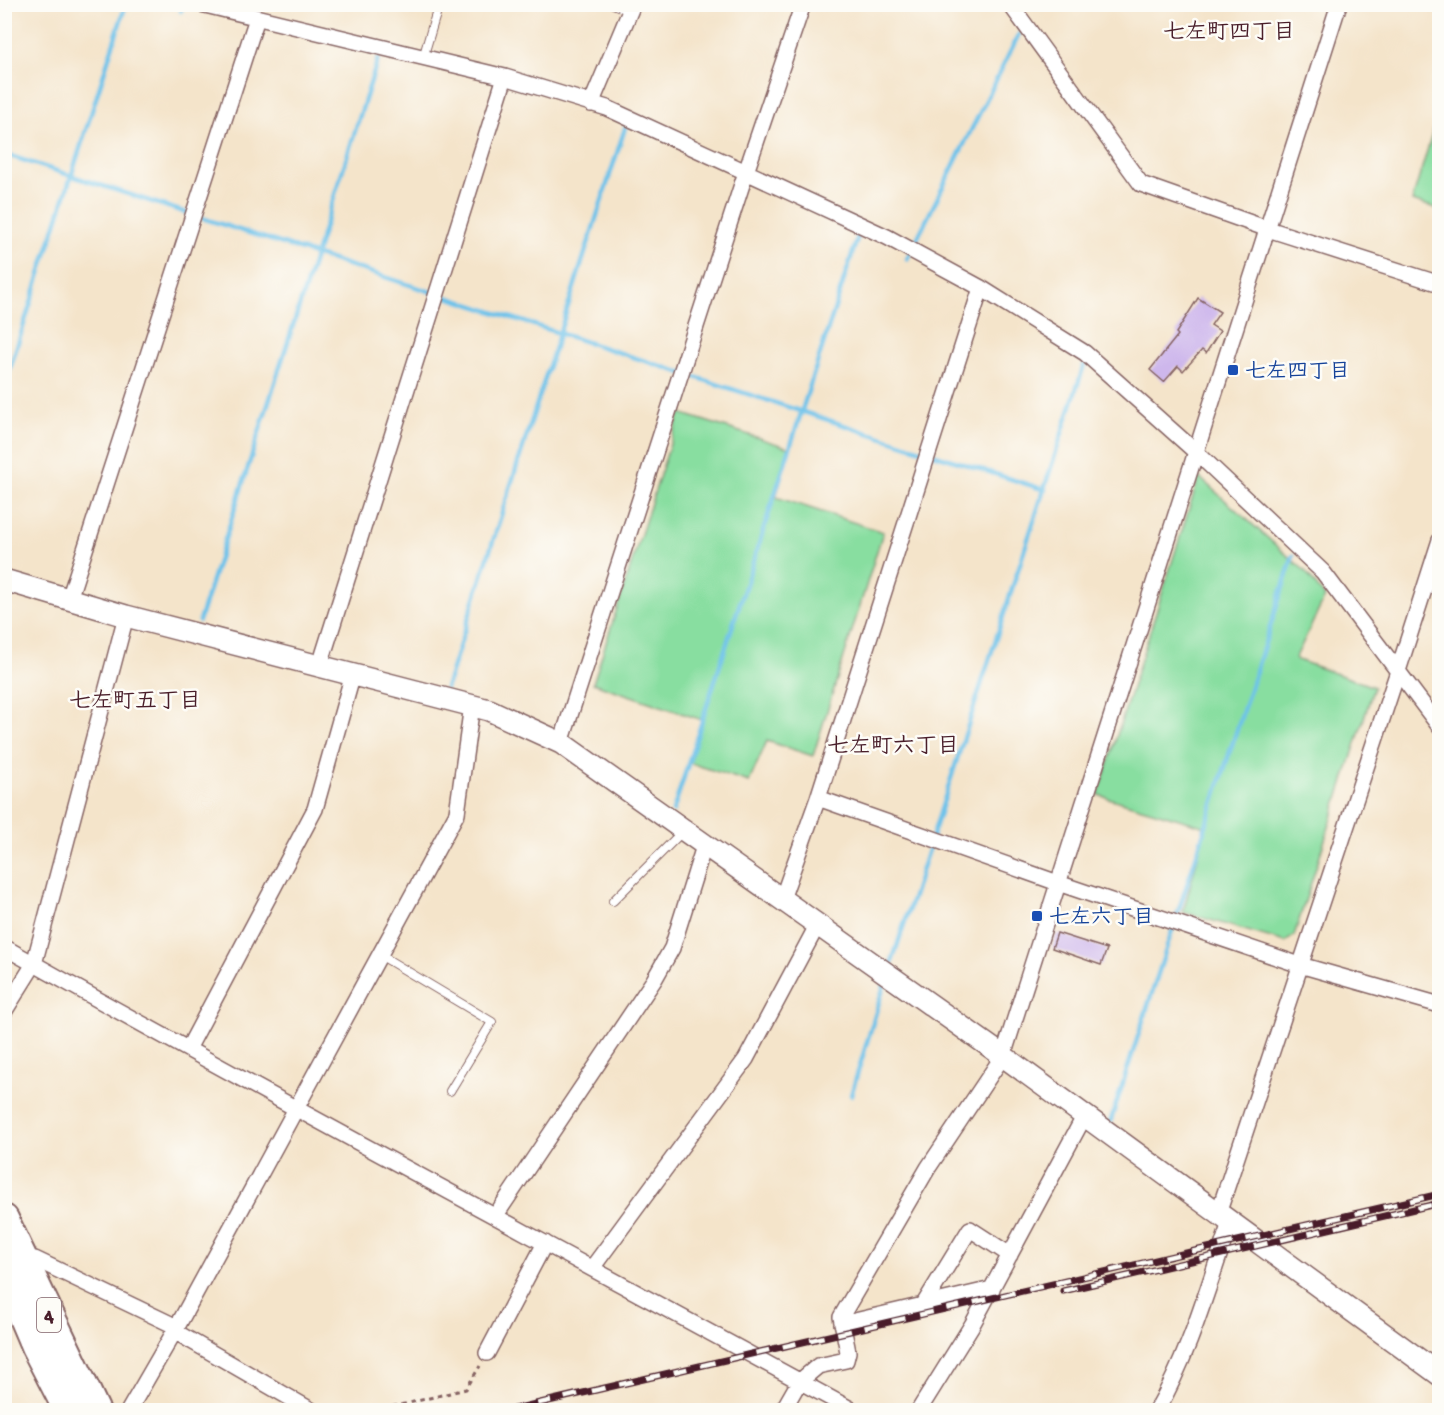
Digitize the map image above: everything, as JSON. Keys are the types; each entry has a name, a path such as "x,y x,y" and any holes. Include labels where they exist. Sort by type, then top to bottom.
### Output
{"highway":[{"name":"4","path":"4,1219 35,1346 68,1410"},
{"name":"4","path":"14,1267 95,1410"}],"street":[{"path":"201,4 236,9 257,18 505,77 607,108 887,237 981,288 1085,352 1197,453 1323,572 1398,671 1432,710 1440,727"},
{"path":"561,743 746,172 803,4"},
{"path":"1010,4 1141,184 1268,229 1440,284"},
{"path":"783,1410 800,1382 818,1366 846,1360 848,1352 841,1317 928,1168 1003,1056 1339,4"},
{"path":"591,104 632,8"},
{"path":"69,599 257,18"},
{"path":"320,665 505,77"},
{"path":"782,899 818,798 981,288"},
{"path":"1157,1410 1171,1386 1204,1300 1224,1219 1300,965 1438,549"},
{"path":"4,580 126,616 472,705 489,710 561,743 1003,1056 1440,1375"},
{"path":"4,1012 34,964 126,616"},
{"path":"188,1049 315,809 354,674"},
{"path":"129,1410 176,1329 457,813 472,705"},
{"path":"818,798 1300,965 1440,1005"},
{"path":"496,1215 672,948 705,843"},
{"path":"592,1268 746,1059 818,924"},
{"path":"4,947 295,1109 496,1215 852,1410"},
{"path":"919,1410 992,1289 1085,1115"},
{"path":"924,1304 970,1229 1010,1255"},
{"path":"487,1353 545,1243"},
{"path":"14,1267 35,1259 176,1329 312,1410"},
{"path":"842,1324 992,1289"}],"lane":[{"path":"423,58 439,4"},
{"path":"613,4 632,8"},
{"path":"614,901 684,829"},
{"path":"380,955 492,1022 450,1091"}],"path":[{"path":"375,1410 466,1389 487,1353"},
{"path":"409,1403 411,1410"}],"green space":[{"path":"1439,111 1440,209 1412,201"},
{"path":"680,413 790,448 776,497 883,532 813,756 767,741 749,782 690,763 702,720 593,683"},
{"path":"1199,477 1305,571 1325,597 1295,659 1374,687 1294,936 1285,942 1183,912 1206,827 1098,795"}],"building":[{"path":"1198,298 1220,312 1211,325 1220,331 1206,353 1202,350 1183,371 1178,366 1164,382 1150,370 1178,335 1176,333"},
{"path":"1057,933 1107,949 1101,965 1052,948"}],"waterway":[{"path":"4,387 126,4"},
{"path":"181,11 183,4"},
{"path":"907,259 1019,34"},
{"path":"199,621 378,59"},
{"path":"446,688 625,128"},
{"path":"4,154 1045,490"},
{"path":"673,811 858,236"},
{"path":"890,968 1084,365"},
{"path":"1110,1123 1293,556"},
{"path":"851,1095 886,979"}],"railway":[{"path":"510,1410 1440,1194"},
{"path":"1063,1291 1440,1203"}],"place":[{"name":"七左四丁目","path":"1233,370"},
{"name":"七左六丁目","path":"1037,916"}],"district":[{"name":"七左町四丁目","path":"1229,30"},
{"name":"七左町五丁目","path":"135,699"},
{"name":"七左町六丁目","path":"893,744"}]}
